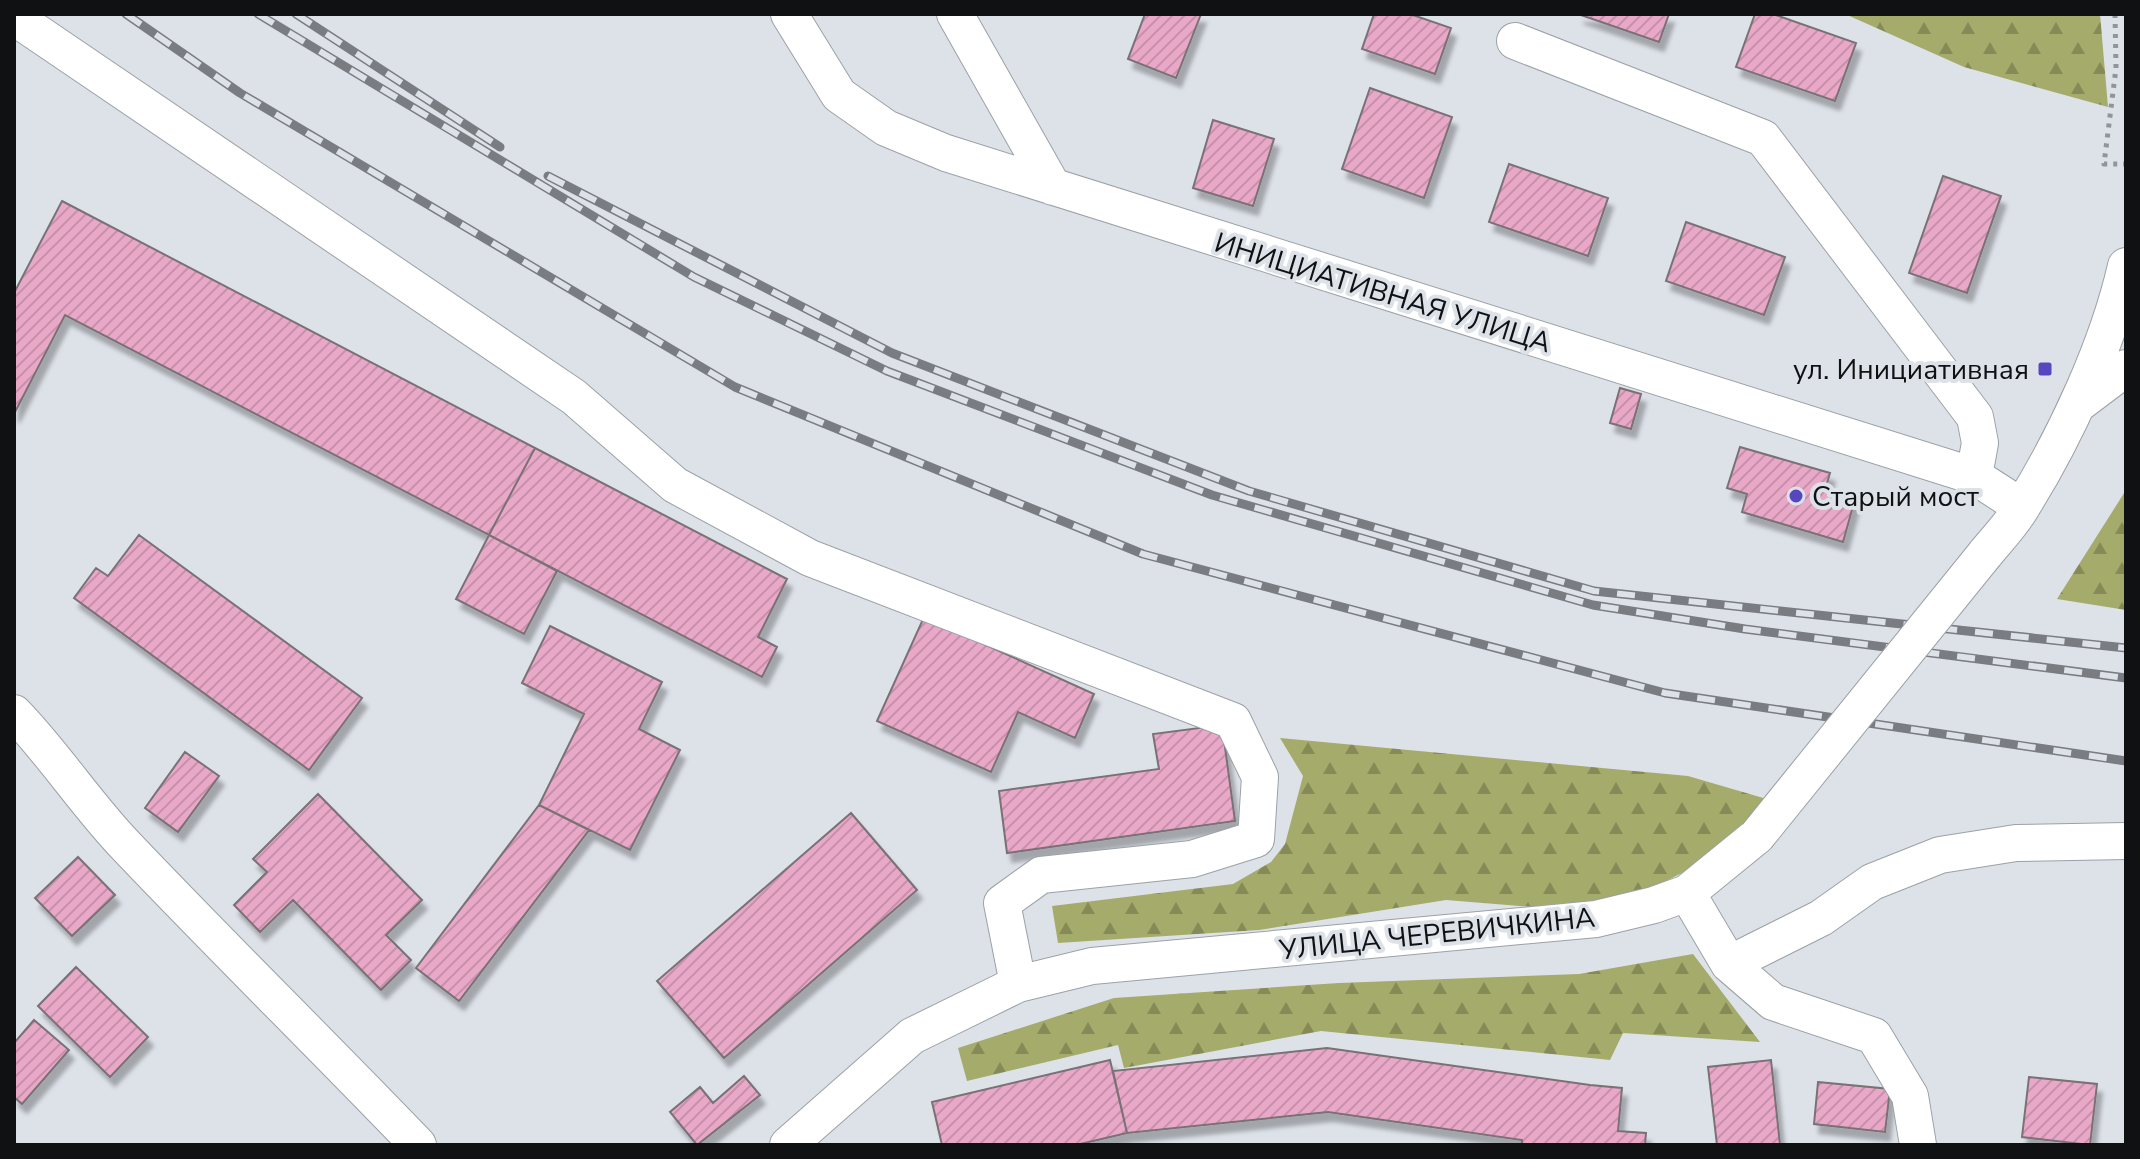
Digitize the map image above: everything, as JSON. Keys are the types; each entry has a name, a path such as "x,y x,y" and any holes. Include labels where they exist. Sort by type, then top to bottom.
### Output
{"street":[{"name":"ИНИЦИАТИВНАЯ УЛИЦА","path":"789,14 839,95 886,128 946,153 1974,476 2022,507"},
{"path":"955,14 1053,187"},
{"path":"14,17 574,397 675,485 810,558 1233,721 1260,777 1256,839 1192,859 1041,875 1002,903 1018,984"},
{"path":"1515,41 1763,138 1975,417 1980,443 1974,476"},
{"name":"УЛИЦА ЧЕРЕВИЧКИНА","path":"788,1145 912,1036 1018,984 1092,966 1596,919 1654,905 1687,893 1757,836 2022,507 2076,406 2117,303 2126,266"},
{"path":"2076,406 2126,368"},
{"path":"14,713 125,846 293,1014 418,1145"},
{"path":"1729,964 1821,918 1872,882 1940,855 2016,843 2126,841"},
{"path":"1687,893 1729,964 1773,1002 1874,1036 1910,1096 1918,1145"}],"path":[{"path":"2115,14 2116,68 2104,164 2126,164"}],"green space":[{"path":"1845,14 2100,14 2108,107 1964,67"},
{"path":"2126,490 2126,610 2057,599"},
{"path":"1280,738 1688,776 1777,802 1699,864 1641,894 1546,908 1446,900 1259,930 1058,943 1052,906 1233,884 1271,862 1285,844 1303,776"},
{"path":"1693,954 1760,1042 1623,1033 1610,1060 1321,1031 1124,1068 1118,1045 967,1081 958,1048 1114,998 1339,983 1579,974"}],"building":[{"path":"1145,14 1201,14 1176,78 1128,59"},
{"path":"1374,14 1410,14 1451,28 1435,74 1362,49"},
{"path":"1578,14 1669,14 1659,42"},
{"path":"1755,14 1773,14 1856,43 1835,101 1736,67"},
{"path":"1370,88 1452,117 1424,198 1342,169"},
{"path":"1213,120 1274,139 1253,206 1193,188"},
{"path":"1509,164 1608,198 1588,256 1489,222"},
{"path":"1943,176 2001,196 1967,293 1909,273"},
{"path":"62,201 535,448 489,535 65,315 14,414 14,293"},
{"path":"1686,222 1785,257 1764,315 1666,281"},
{"path":"1620,388 1641,394 1631,429 1610,423"},
{"name":"Старый мост","path":"1740,447 1830,473 1825,490 1855,499 1843,542 1742,512 1747,494 1727,488"},
{"path":"535,448 787,579 758,637 777,647 762,677 489,535"},
{"path":"139,535 362,698 309,770 74,598 96,568 108,576"},
{"path":"489,535 557,571 524,634 456,599"},
{"path":"924,617 1094,694 1075,738 1018,712 991,772 877,721"},
{"path":"550,626 662,682 639,729 680,750 630,850 539,805 584,714 522,683"},
{"path":"1222,725 1235,821 1007,853 999,791 1159,769 1153,734"},
{"path":"185,752 219,776 178,832 145,808"},
{"path":"318,794 422,900 386,935 411,960 381,990 293,900 260,932 234,905 267,872 253,859"},
{"path":"539,805 589,830 459,1001 416,968"},
{"path":"851,813 917,890 724,1058 657,981"},
{"path":"78,857 115,895 72,936 35,898"},
{"path":"76,967 148,1037 110,1077 38,1006"},
{"path":"34,1020 69,1050 22,1104 14,1097 14,1043"},
{"path":"1327,1048 1622,1088 1618,1131 1646,1133 1645,1145 1522,1145 1522,1140 1328,1112 1127,1133 1113,1071"},
{"path":"1110,1060 1127,1133 1076,1145 942,1145 932,1102"},
{"path":"1771,1060 1780,1145 1717,1145 1708,1067"},
{"path":"744,1076 760,1095 697,1145 670,1112 700,1087 713,1103"},
{"path":"2029,1077 2097,1084 2090,1145 2022,1137"},
{"path":"1818,1082 1890,1089 1885,1132 1814,1124"}],"railway":[{"path":"126,14 240,93 735,387 1143,554 1665,693 2126,761"},
{"path":"258,14 694,277 887,371 1212,495 1593,605 1745,629 2126,678"},
{"path":"296,14 500,147"},
{"path":"548,176 892,353 1249,491 1594,591 2126,648"}],"place":[{"name":"ул. Инициативная","path":"2045,369"},
{"name":"Старый мост","path":"1796,496"}]}
